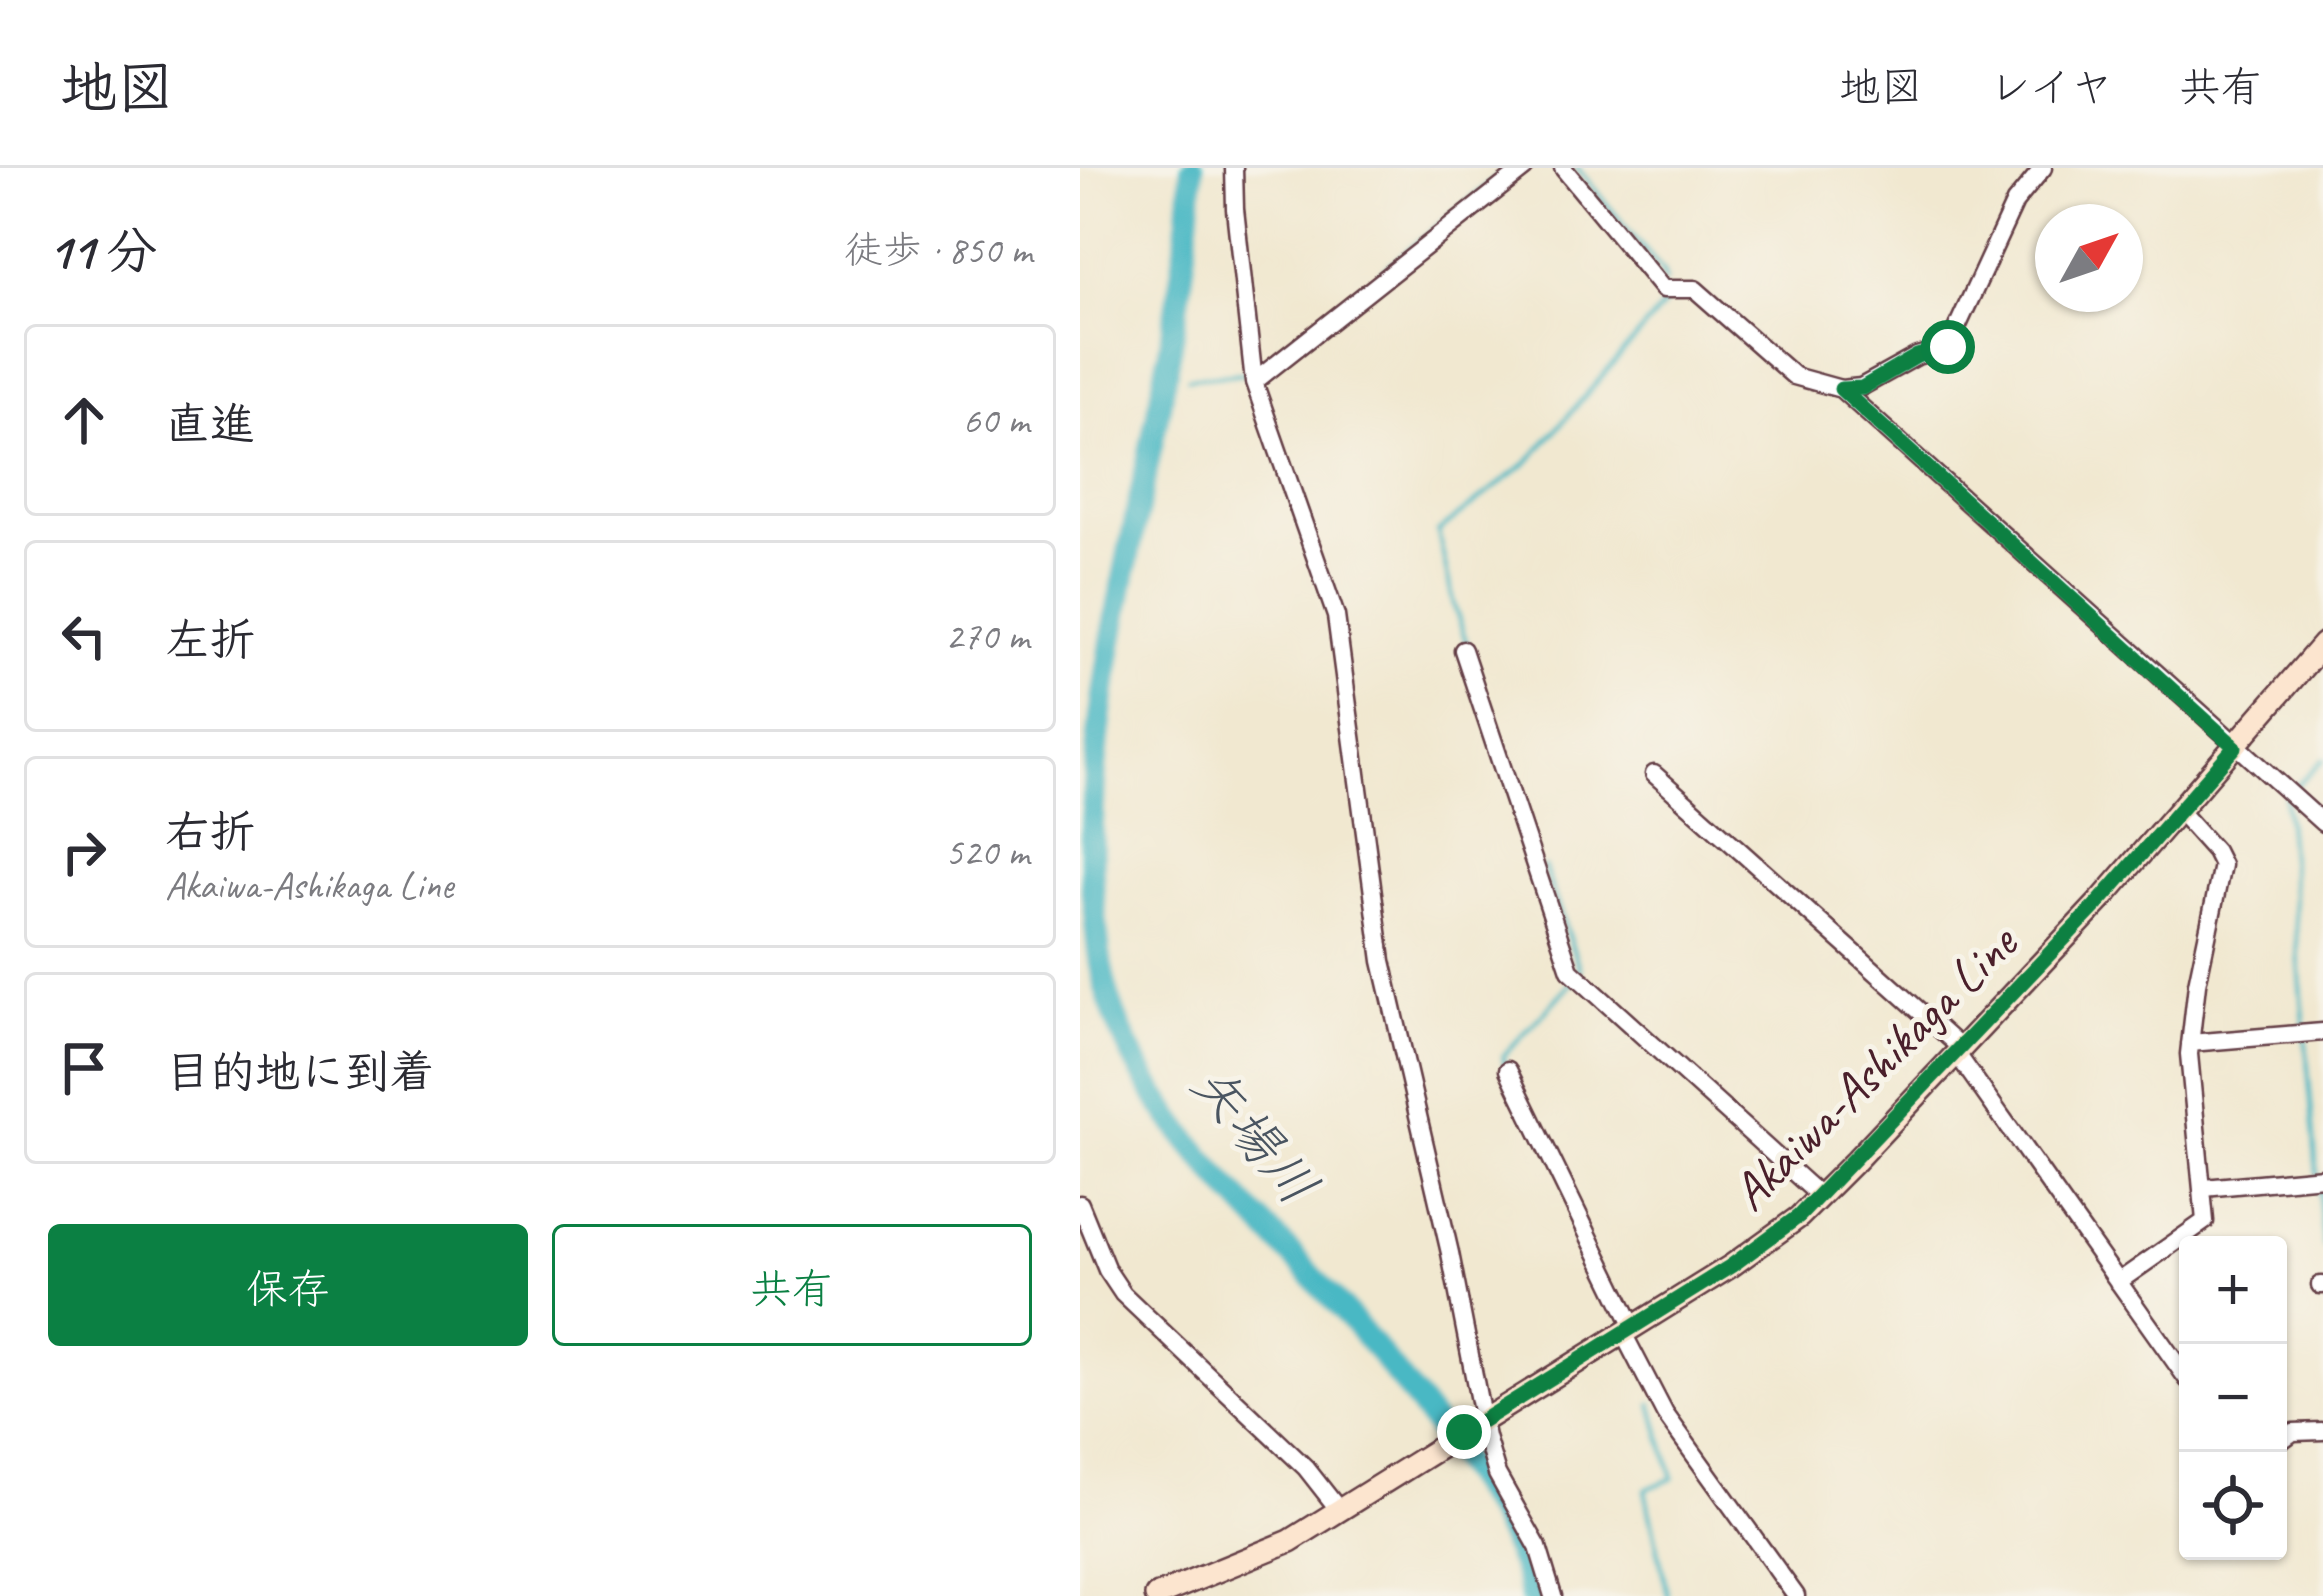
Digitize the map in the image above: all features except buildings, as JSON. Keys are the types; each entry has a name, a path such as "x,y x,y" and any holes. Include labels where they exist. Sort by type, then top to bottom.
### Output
{"main road":[{"name":"Akaiwa-Ashikaga Line","path":"1156,1596 1290,1541 1748,1255 1820,1196 1960,1052 2323,644"}],"street":[{"path":"1234,168 1255,382 1336,616 1382,961 1450,1253 1474,1425 1538,1547 1553,1596"},
{"path":"1255,382 1525,168"},
{"path":"1563,168 1663,289 1695,289 1794,376 1841,389 1862,388 1917,356 1948,347 2015,202 2043,168"},
{"path":"1841,389 2323,824"},
{"path":"1463,650 1570,970 1820,1196"},
{"path":"1654,774 1960,1052 2179,1367"},
{"path":"2118,1282 2205,1221 2190,1043 2222,865 2216,851 2179,811"},
{"path":"2190,1043 2323,1032"},
{"path":"1508,1070 1664,1414 1796,1596"},
{"path":"2204,1188 2323,1177"},
{"path":"1080,1204 1107,1270 1123,1294 1306,1468 1339,1510"},
{"path":"2287,1436 2323,1431"}],"waterway":[{"name":"矢場川","path":"1192,168 1170,349 1101,711 1093,802 1093,894 1106,989 1130,1050 1184,1136 1321,1286 1419,1404 1500,1521 1519,1556 1531,1596"},
{"path":"1577,168 1663,272 1665,281"},
{"path":"1381,272 1507,170"},
{"path":"1468,647 1438,532 1528,462 1670,298 1668,292"},
{"path":"1188,378 1247,373"},
{"path":"2293,789 2323,760"},
{"path":"2285,797 2317,1174"},
{"path":"1544,867 1580,970"},
{"path":"1505,1065 1503,1056 1575,979"},
{"path":"2318,1185 2323,1246"},
{"path":"1633,1335 1665,1394 1661,1397"},
{"path":"1652,1404 1673,1478 1645,1490 1668,1596"}],"route":[{"path":"1464,1432 1731,1266 1799,1216 2100,901 2235,747 1841,389 1862,388 1917,356 1948,347"}]}
